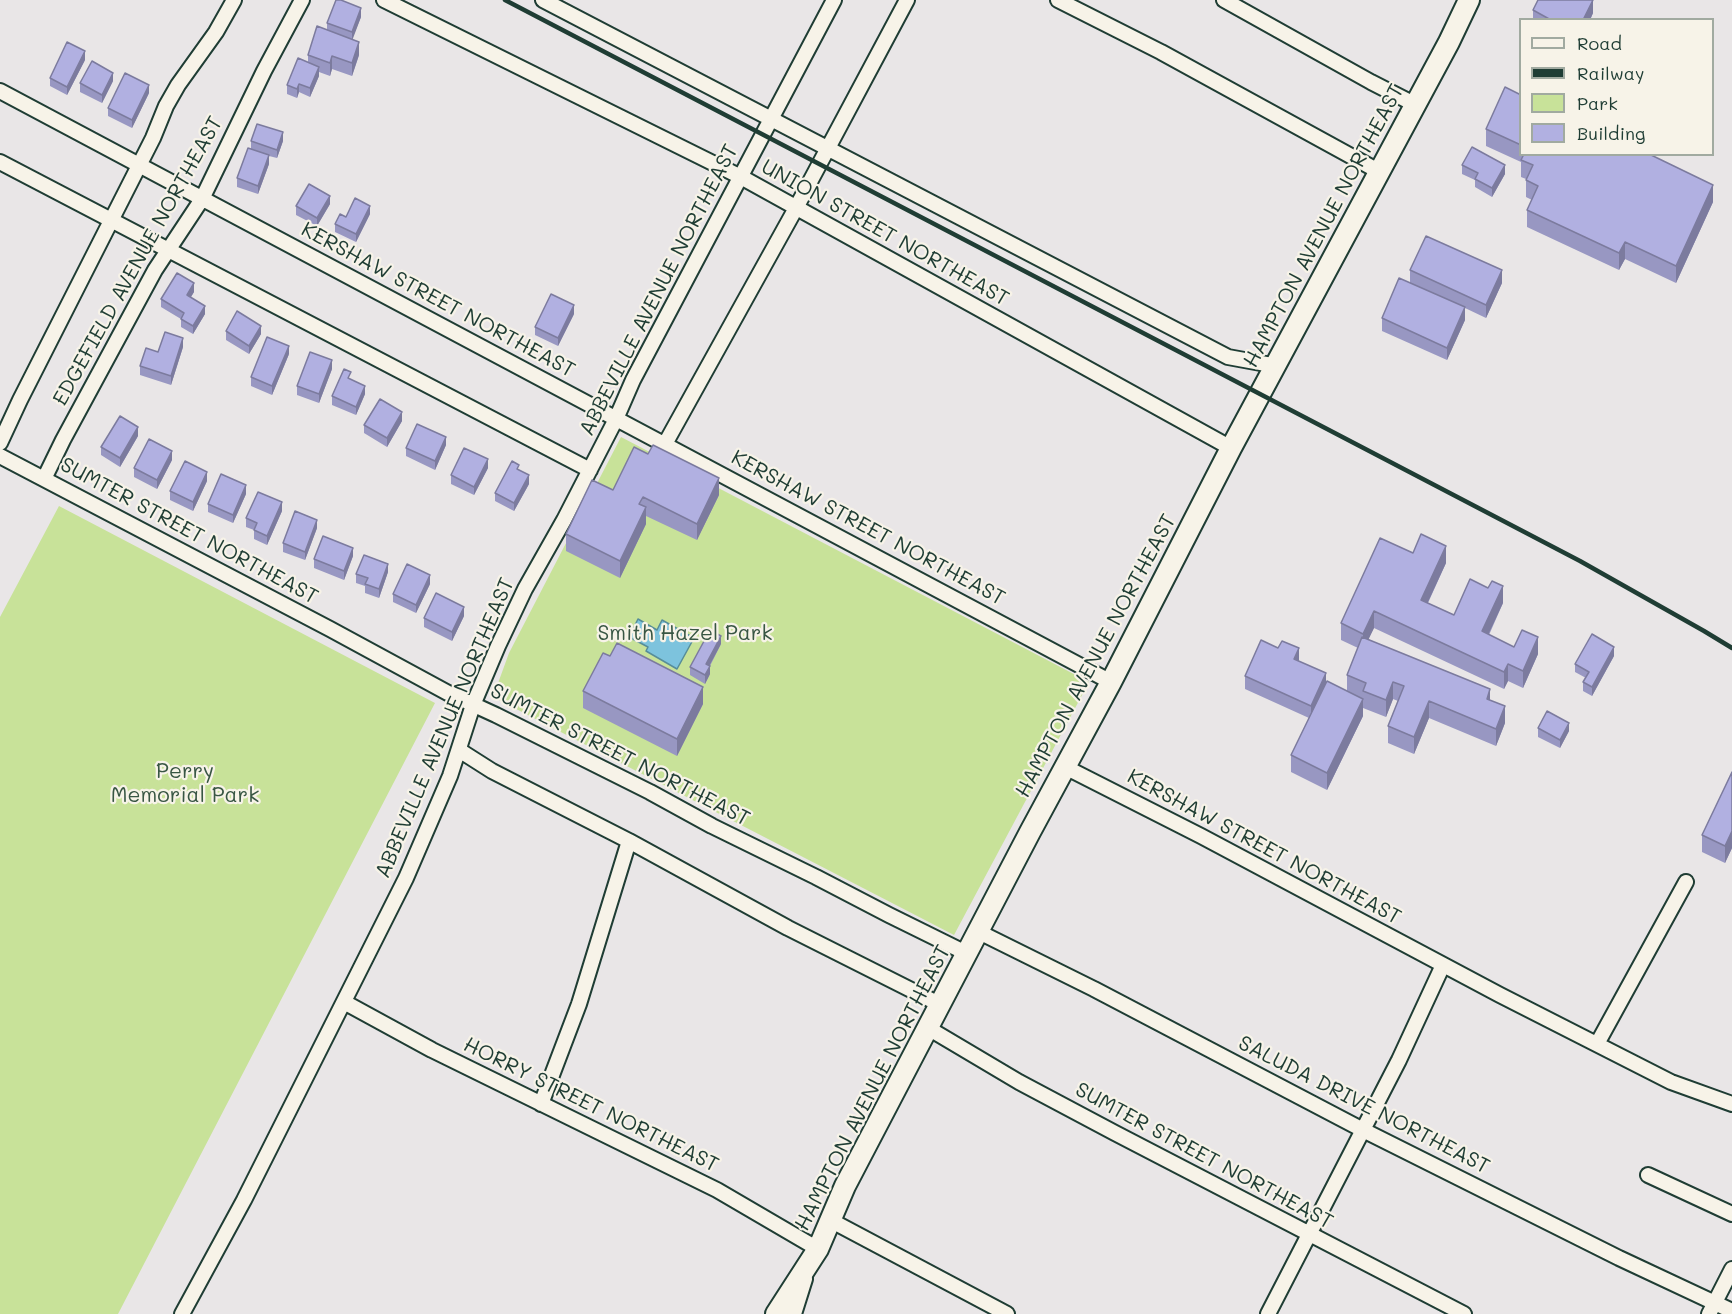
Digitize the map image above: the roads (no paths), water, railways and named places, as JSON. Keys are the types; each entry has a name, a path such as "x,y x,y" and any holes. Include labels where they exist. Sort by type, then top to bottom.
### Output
{"street":[{"name":"EDGEFIELD AVENUE NORTHEAST","path":"0,443 153,138 166,106 178,85 216,32 234,0"},
{"name":"EDGEFIELD AVENUE NORTHEAST","path":"44,479 167,250 201,199 302,0"},
{"name":"UNION STREET NORTHEAST","path":"384,0 741,177 1232,448"},
{"path":"543,0 1228,357 1277,366"},
{"name":"ABBEVILLE AVENUE NORTHEAST","path":"183,1314 244,1200 406,878 450,776 473,705 525,589 590,470 723,208 834,0"},
{"path":"665,444 796,208 907,0"},
{"path":"1058,0 1161,52 1380,172"},
{"path":"1224,0 1416,105"},
{"name":"HAMPTON AVENUE NORTHEAST","path":"1461,20 1469,0"},
{"name":"HAMPTON AVENUE NORTHEAST","path":"776,1314 818,1249 845,1186 1232,448 1461,20 1474,0"},
{"name":"KERSHAW STREET NORTHEAST","path":"0,92 1111,682"},
{"path":"0,162 590,470"},
{"name":"SUMTER STREET NORTHEAST","path":"0,456 448,693 650,792 712,826 968,954"},
{"path":"459,750 492,771 629,841 788,928 941,1005"},
{"name":"KERSHAW STREET NORTHEAST","path":"1065,767 1597,1044"},
{"path":"541,1104 579,1004 629,841"},
{"path":"1686,882 1597,1044 1671,1082 1732,1104"},
{"name":"SALUDA DRIVE NORTHEAST","path":"979,932 1094,989 1712,1309 1732,1311"},
{"path":"1268,1314 1399,1060 1443,965"},
{"name":"HORRY STREET NORTHEAST","path":"344,1002 432,1050 717,1190 818,1249"},
{"name":"SUMTER STREET NORTHEAST","path":"928,1028 1038,1092 1464,1314"},
{"path":"1648,1175 1732,1214"},
{"path":"830,1220 1007,1314"},
{"path":"794,1314 818,1249"},
{"path":"1712,1309 1732,1269"}],"water":[{"path":"638,619 657,630 662,620 694,638 677,669 646,651 648,647 629,637"}],"railway":[{"path":"505,0 1580,561 1732,648"}],"park label":[{"name":"Smith Hazel Park","path":"685,634"},
{"name":"Perry Memorial Park","path":"185,784"}]}
